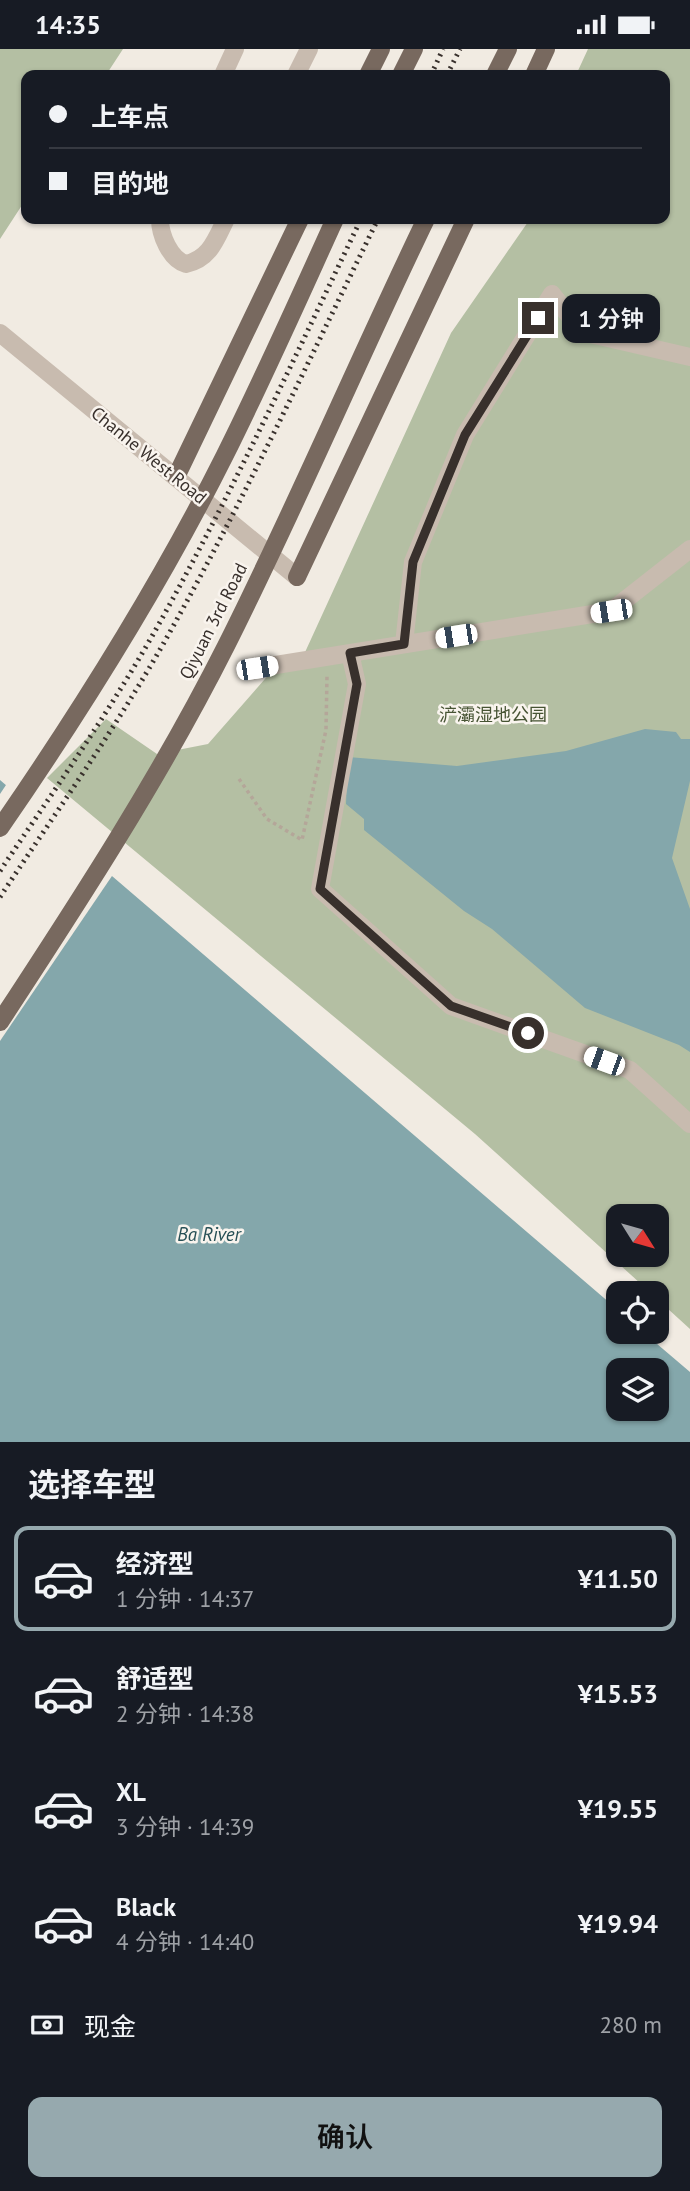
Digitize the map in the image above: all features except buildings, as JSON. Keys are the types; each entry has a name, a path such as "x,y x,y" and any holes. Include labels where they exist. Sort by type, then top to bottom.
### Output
{"main road":[{"path":"370,70 381,49"},
{"path":"404,70 414,49"},
{"path":"498,70 508,49"},
{"path":"536,70 546,49"},
{"path":"176,477 298,224"},
{"path":"0,828 82,706 175,550 225,456 333,224"},
{"name":"Qiyuan 3rd Road","path":"0,1022 119,837 213,671 299,494 424,224"},
{"path":"297,577 464,224"}],"street":[{"path":"225,70 235,49"},
{"path":"298,70 309,49"},
{"path":"160,224 174,258 186,264 194,263 208,254 223,224"},
{"path":"404,644 413,562 465,435 552,294 582,332 690,358"},
{"name":"Chanhe West Road","path":"0,333 297,577"},
{"path":"257,668 611,611 690,549"},
{"path":"350,653 357,684 320,889 451,1006 630,1070 690,1124"}],"path":[{"path":"239,779 267,819 302,840 326,730 327,656"}],"green space":[{"path":"0,49 123,49 109,70 21,70 21,207 0,239"},
{"name":"浐灞湿地公园","path":"588,49 690,49 690,1329 669,1310 669,1281 638,1281 622,1267 669,1267 669,1204 606,1204 606,1252 475,1134 47,778 106,719 157,754 208,744 278,664 301,661 451,333 527,224 670,224 670,70 578,70"}],"water":[{"path":"645,729 676,732 681,739 690,739 690,781 672,858 690,909 690,1052 679,1045 585,1008 492,929 464,911 364,830 364,819 346,804 348,757 457,766 566,751"},
{"name":"Ba River","path":"0,780 606,1300 606,1344 657,1344 690,1372 690,1442 0,1442"}],"pier":[{"path":"8,782 114,873 0,1041 0,794"}],"railway":[{"path":"433,70 443,49"},
{"path":"450,70 460,49"},
{"path":"0,871 99,723 155,631 236,478 359,224"},
{"path":"0,897 106,737 166,639 249,483 376,224"}],"route":[{"path":"528,1033 451,1006 320,889 357,684 350,653 404,644 413,562 465,435 538,318"}]}
